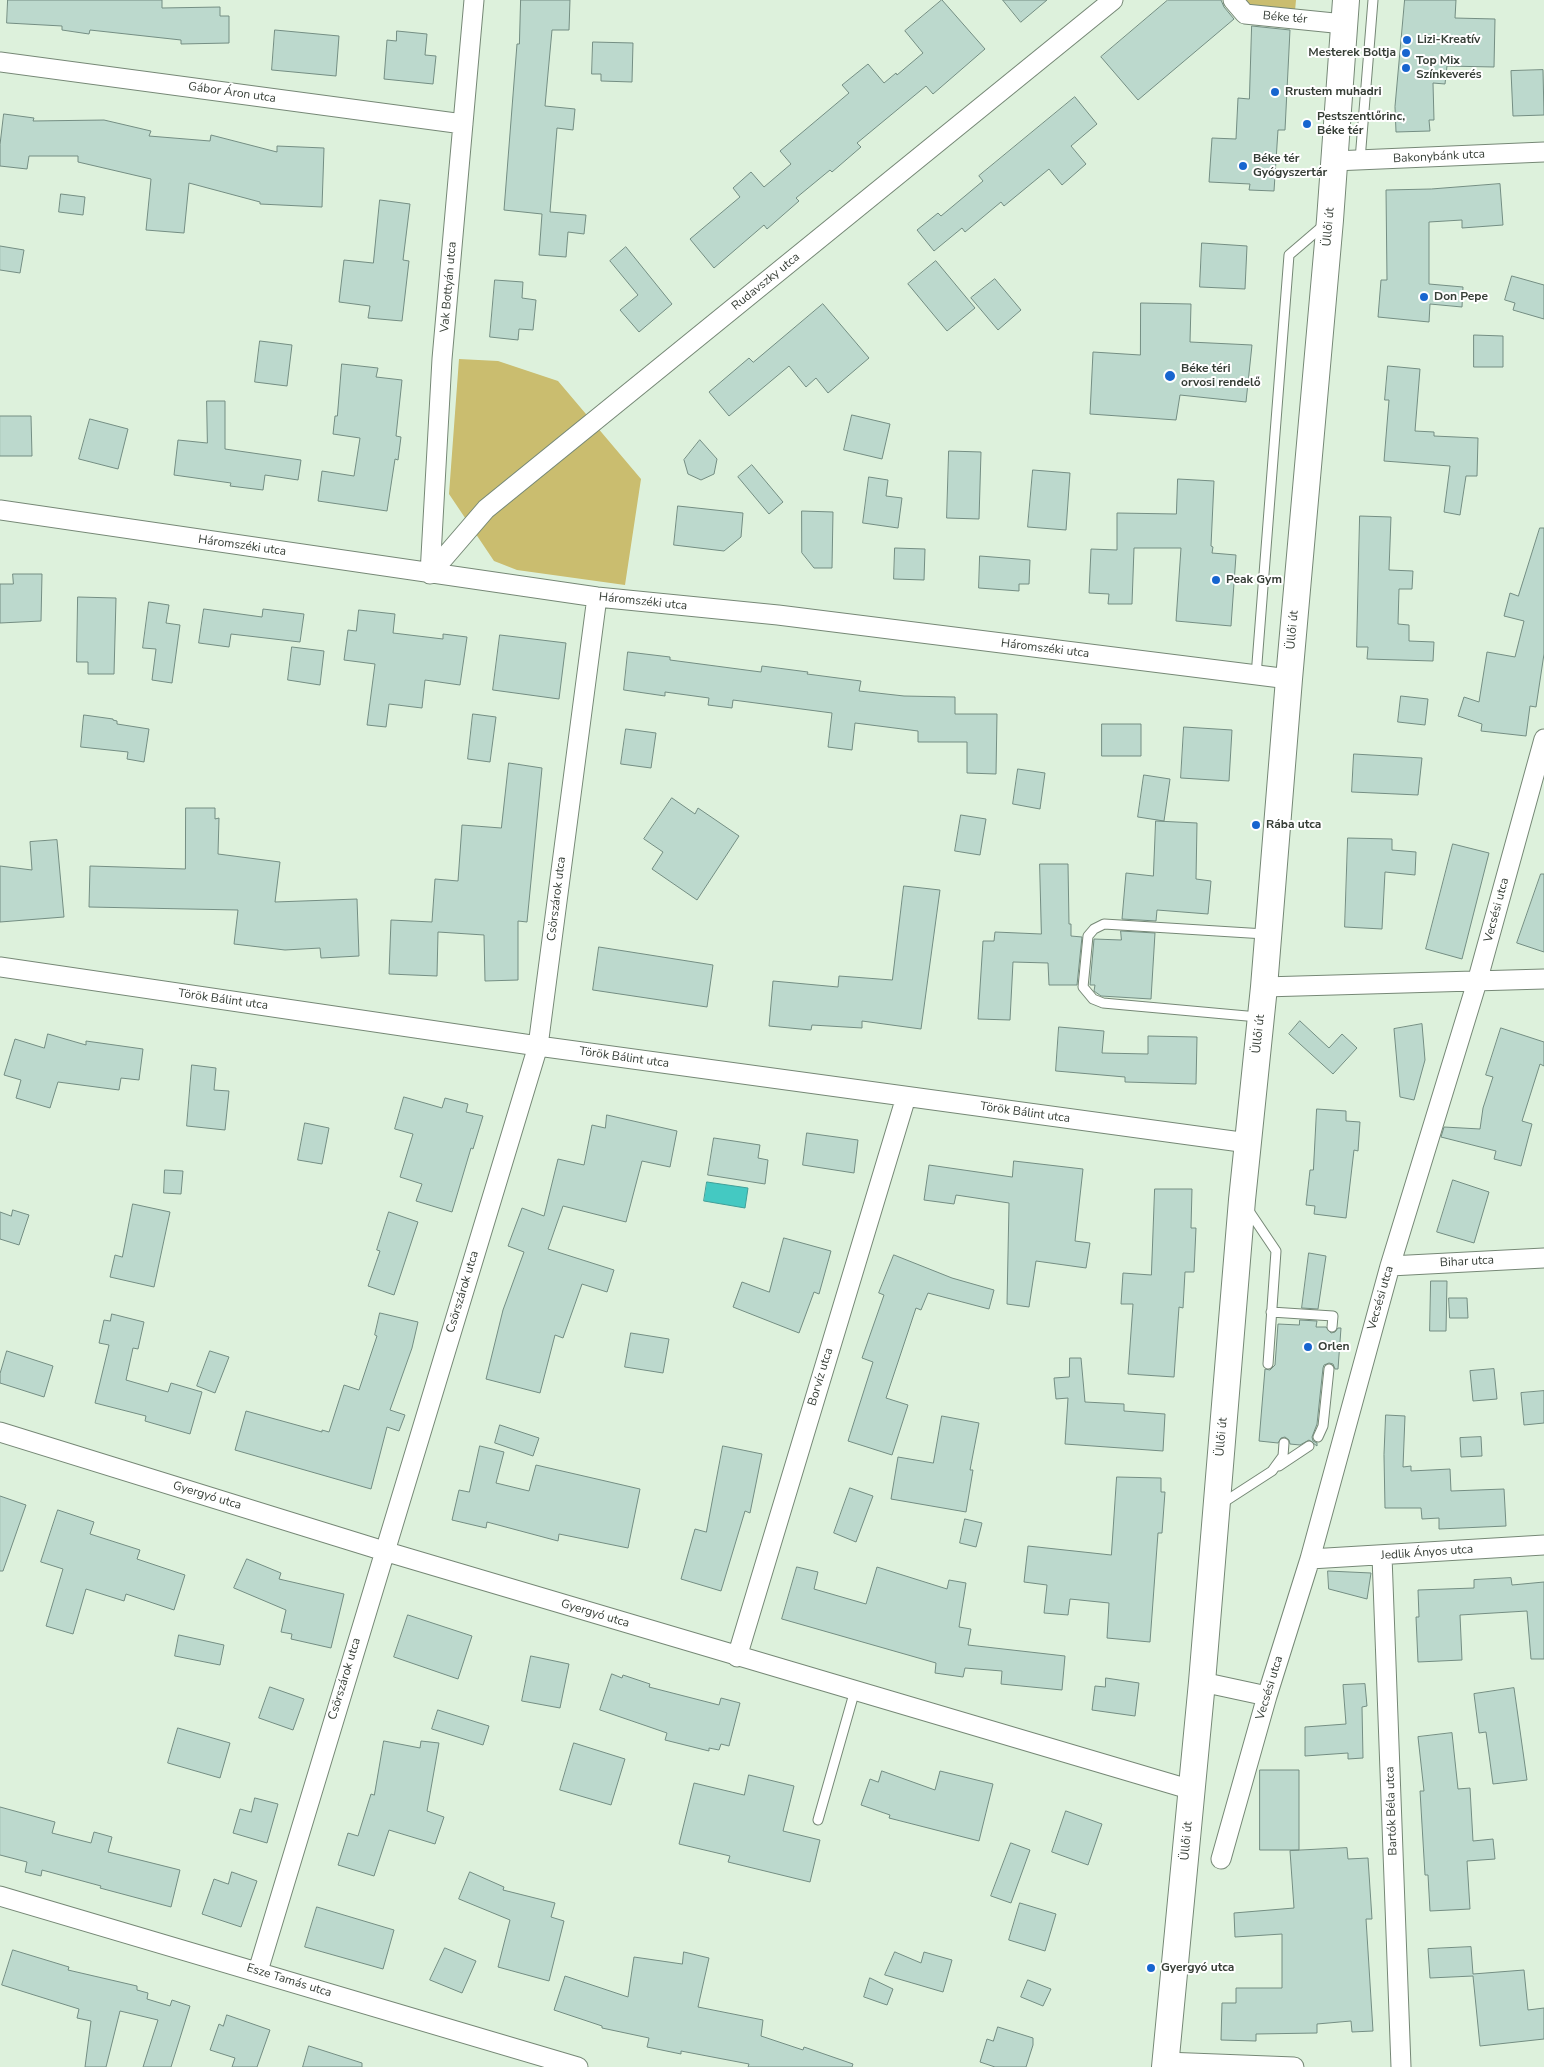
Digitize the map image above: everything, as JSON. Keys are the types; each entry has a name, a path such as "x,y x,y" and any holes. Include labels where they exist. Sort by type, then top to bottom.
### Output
{"main road":[{"name":"Üllői út","path":"1165,2064 1202,1682 1242,1200 1264,988 1288,679 1330,220 1345,12"}],"street":[{"name":"Vak Bottyán utca","path":"430,574 442,358 474,0"},
{"name":"Rudavszky utca","path":"430,574 486,509 1113,0"},
{"name":"Béke tér","path":"1233,0 1245,14 1345,12"},
{"name":"Gábor Áron utca","path":"0,62 463,124"},
{"name":"Bakonybánk utca","path":"1334,161 1544,152"},
{"name":"Háromszéki utca","path":"0,510 597,597 778,615 1288,679"},
{"name":"Csörszárok utca","path":"258,1971 538,1046 597,597"},
{"name":"Vecsési utca","path":"1221,1859 1267,1696 1310,1559 1390,1266 1477,982 1544,739"},
{"name":"Török Bálint utca","path":"0,967 538,1046 1248,1143"},
{"path":"1264,988 1544,979"},
{"name":"Borvíz utca","path":"737,1657 906,1097"},
{"name":"Bihar utca","path":"1390,1266 1544,1258"},
{"name":"Gyergyó utca","path":"0,1432 384,1551 737,1657 1192,1790"},
{"name":"Jedlik Ányos utca","path":"1310,1559 1544,1545"},
{"name":"Bartók Béla utca","path":"1382,1556 1401,2067"},
{"path":"1202,1682 1267,1696"},
{"name":"Esze Tamás utca","path":"0,1896 578,2067"},
{"path":"1165,2064 1294,2067"}],"lane":[{"path":"1360,160 1373,0"},
{"path":"1256,676 1289,255 1330,220"},
{"path":"1260,1017 1103,1003 1093,1000 1083,987 1088,936 1094,928 1104,924 1268,934"},
{"path":"1242,1200 1276,1251 1268,1364"},
{"path":"1271,1312 1333,1316 1332,1327"},
{"path":"1318,1437 1324,1426 1329,1369"},
{"path":"1272,1471 1283,1456 1284,1444"},
{"path":"1216,1507 1309,1446"},
{"path":"818,1820 855,1690"}],"shaded area":[{"path":"1244,0 1296,0 1295,11 1250,8"},
{"path":"459,359 498,361 558,381 641,479 625,585 517,570 494,561 449,494"}],"water":[{"path":"707,1182 748,1188 745,1208 704,1201"}],"building":[{"path":"8,0 162,0 162,8 220,7 220,16 229,16 229,43 181,44 181,40 90,30 89,34 62,30 62,26 7,23"},
{"path":"521,0 570,0 569,30 552,30 545,106 575,109 573,130 557,128 550,212 586,215 584,234 568,232 566,257 539,255 542,214 504,210 517,44 519,44"},
{"path":"942,0 985,49 933,94 926,86 857,143 861,147 832,172 830,170 796,198 799,201 767,229 764,225 714,268 690,239 740,197 733,188 751,172 764,187 791,164 780,151 849,93 842,85 868,64 884,83 896,73 897,75 923,53 905,31"},
{"path":"1003,0 1047,0 1021,22"},
{"path":"1168,0 1221,0 1234,19 1138,100 1101,57"},
{"path":"1405,0 1456,0 1455,18 1495,19 1494,67 1447,66 1445,84 1433,83 1434,120 1429,120 1430,131 1396,132 1395,107"},
{"path":"1252,26 1290,30 1285,130 1278,130 1274,191 1249,190 1250,184 1209,182 1212,138 1236,139 1238,98 1249,99"},
{"path":"275,30 339,36 336,76 272,70"},
{"path":"397,31 427,34 425,55 436,56 433,84 384,79 387,40 396,41"},
{"path":"593,42 633,43 632,82 601,81 601,74 592,74"},
{"path":"1543,70 1544,115 1513,116 1511,71"},
{"path":"1075,97 1097,124 1071,146 1086,164 1062,185 1049,169 1004,206 1001,202 965,232 962,228 934,251 917,230 938,213 941,216 983,181 979,176"},
{"path":"4,114 34,118 33,121 104,120 151,131 149,136 210,141 211,135 277,152 277,146 324,148 322,207 260,204 260,202 189,183 184,233 146,230 151,179 78,162 78,156 29,156 27,169 0,166 0,145"},
{"path":"1500,184 1503,225 1462,228 1462,220 1429,222 1429,284 1463,287 1462,307 1430,304 1429,322 1378,317 1381,280 1387,280 1386,190"},
{"path":"61,194 85,197 83,215 59,212"},
{"path":"380,200 410,204 403,260 409,261 402,321 368,318 370,306 339,302 344,260 373,263"},
{"path":"1202,243 1247,246 1245,289 1200,287"},
{"path":"0,246 24,250 20,273 0,270"},
{"path":"626,247 672,304 639,332 620,310 638,295 610,261"},
{"path":"936,261 975,308 947,331 908,284"},
{"path":"1512,276 1544,285 1544,319 1513,310 1515,303 1505,300"},
{"path":"995,279 1021,310 998,330 971,298"},
{"path":"495,280 523,282 522,298 536,300 533,330 519,329 518,340 490,337"},
{"name":"Béke téri orvosi rendelő","path":"1141,303 1191,304 1190,342 1252,345 1246,402 1180,395 1176,420 1090,414 1093,352 1140,355"},
{"path":"823,304 869,358 828,393 816,378 806,387 789,366 729,416 709,392 749,358 753,362"},
{"path":"1474,335 1503,336 1503,367 1474,367"},
{"path":"260,341 292,345 287,386 255,382"},
{"path":"342,364 378,368 376,377 402,380 396,436 401,437 398,460 395,459 387,511 318,501 322,471 354,476 360,438 333,434 335,416 337,416"},
{"path":"1388,366 1420,369 1415,431 1434,432 1434,436 1478,438 1477,476 1466,476 1460,515 1444,512 1450,466 1384,461 1389,400 1385,400"},
{"path":"207,401 225,401 225,449 301,460 298,480 265,475 263,490 230,486 231,483 174,475 178,440 207,443"},
{"path":"852,415 890,424 882,459 844,450"},
{"path":"0,416 31,416 32,456 0,456"},
{"path":"90,419 128,429 118,469 79,459"},
{"path":"700,440 717,459 714,474 701,480 688,474 684,460"},
{"path":"949,451 981,452 979,519 947,518"},
{"path":"752,465 783,502 769,514 738,477"},
{"path":"1033,470 1070,473 1066,530 1028,527"},
{"path":"869,477 888,480 886,496 902,498 898,528 863,523"},
{"path":"1178,479 1214,481 1212,553 1236,555 1231,626 1176,621 1181,548 1134,548 1132,604 1108,604 1109,594 1089,593 1091,549 1117,550 1117,513 1176,514"},
{"path":"678,506 743,513 741,537 724,551 674,545"},
{"path":"802,511 833,512 832,568 814,568 802,553"},
{"path":"1360,516 1391,517 1389,570 1413,571 1412,589 1399,589 1398,624 1409,625 1409,641 1434,642 1433,661 1367,659 1368,647 1357,647"},
{"path":"1540,528 1544,528 1544,654 1536,707 1530,706 1526,736 1481,731 1482,724 1458,716 1464,697 1479,702 1487,652 1515,657 1524,621 1504,616 1510,593 1518,596"},
{"path":"895,548 925,549 924,580 894,579"},
{"path":"980,556 1030,560 1029,584 1019,584 1019,591 979,588"},
{"path":"13,574 42,574 41,621 0,623 0,584 13,584"},
{"path":"78,597 116,598 114,674 88,674 88,662 77,662"},
{"path":"149,602 169,605 166,623 180,625 172,683 152,680 156,649 143,648"},
{"path":"204,609 262,617 263,609 304,614 300,642 231,634 229,647 199,643"},
{"path":"359,610 395,614 393,633 443,639 443,634 467,637 460,685 425,680 422,708 389,704 386,727 367,725 375,664 344,660 348,630 356,631"},
{"path":"500,635 566,643 559,699 493,690"},
{"path":"292,647 324,651 320,685 288,680"},
{"path":"628,652 670,657 670,660 761,672 762,666 808,672 807,674 861,681 859,691 904,696 955,697 955,714 997,714 996,774 967,773 967,742 918,742 918,731 855,723 852,750 828,747 832,713 733,700 732,708 708,705 709,698 665,692 665,696 624,690"},
{"path":"1401,696 1428,699 1425,725 1398,722"},
{"path":"473,714 496,717 490,762 468,759"},
{"path":"84,715 113,719 117,721 117,724 149,729 144,762 127,759 128,752 81,747"},
{"path":"1102,724 1141,724 1141,756 1102,756"},
{"path":"1184,727 1232,730 1229,781 1181,778"},
{"path":"626,729 656,733 651,768 621,764"},
{"path":"1354,754 1422,758 1418,795 1352,792"},
{"path":"509,763 542,768 527,922 518,921 518,980 485,981 484,935 438,932 437,976 389,974 391,920 432,922 435,879 458,881 462,825 501,828"},
{"path":"1018,769 1045,773 1040,809 1013,804"},
{"path":"1144,775 1170,779 1164,821 1138,817"},
{"path":"672,798 695,814 698,808 739,836 697,900 652,869 663,852 644,839"},
{"path":"186,808 215,808 215,819 219,818 218,854 280,862 275,902 357,899 359,956 321,958 320,948 285,950 234,944 238,910 89,907 90,866 185,869"},
{"path":"961,815 986,819 980,855 955,851"},
{"path":"1156,821 1197,823 1196,879 1211,881 1208,914 1157,910 1156,921 1122,919 1126,873 1153,876"},
{"path":"1348,838 1392,839 1392,850 1416,852 1415,875 1385,872 1382,929 1345,927"},
{"path":"57,840 64,917 0,922 0,866 32,870 30,842"},
{"path":"1453,844 1489,853 1462,959 1426,949"},
{"path":"1040,864 1068,864 1071,936 1082,937 1077,985 1049,985 1048,963 1013,962 1010,1020 978,1019 983,941 994,941 995,932 1041,934"},
{"path":"1541,874 1544,874 1544,952 1517,943"},
{"path":"904,886 940,890 921,1029 862,1021 862,1028 812,1025 811,1030 769,1026 773,981 838,987 839,976 892,980"},
{"path":"1121,931 1155,933 1151,999 1101,996 1094,991 1095,985 1090,985 1094,939 1121,940"},
{"path":"599,947 713,965 707,1007 593,990"},
{"path":"1300,1021 1329,1048 1342,1034 1357,1048 1333,1074 1289,1034"},
{"path":"1422,1024 1425,1060 1414,1100 1400,1097 1394,1029"},
{"path":"1059,1027 1104,1031 1102,1053 1148,1054 1148,1036 1197,1037 1196,1084 1125,1082 1125,1077 1056,1071"},
{"path":"1501,1028 1544,1042 1544,1066 1540,1064 1522,1121 1532,1124 1521,1166 1494,1159 1496,1151 1441,1137 1444,1127 1480,1129 1483,1108 1493,1077 1486,1075"},
{"path":"48,1034 86,1045 86,1041 143,1049 139,1080 121,1078 119,1090 58,1082 50,1108 16,1098 21,1080 4,1075 15,1039 44,1048"},
{"path":"192,1065 216,1068 214,1090 229,1091 225,1130 187,1126"},
{"path":"404,1097 442,1108 445,1098 468,1104 466,1112 483,1116 473,1149 471,1148 452,1212 416,1201 422,1184 400,1177 413,1134 395,1129"},
{"path":"1317,1109 1346,1111 1346,1121 1360,1122 1358,1151 1354,1150 1346,1218 1314,1214 1315,1206 1306,1205 1310,1170 1313,1170"},
{"path":"607,1115 677,1131 670,1167 642,1161 626,1222 563,1206 548,1249 614,1270 607,1292 582,1284 563,1338 555,1335 540,1393 486,1379 503,1310 524,1252 508,1246 522,1208 544,1216 558,1159 584,1165 592,1125 605,1128"},
{"path":"305,1123 329,1128 322,1164 298,1160"},
{"path":"807,1133 858,1140 854,1173 803,1165"},
{"path":"714,1138 760,1145 758,1158 768,1160 765,1184 708,1175"},
{"path":"1014,1161 1083,1169 1075,1241 1090,1243 1086,1268 1036,1261 1029,1307 1007,1304 1009,1203 956,1195 954,1204 924,1200 929,1165 1012,1177"},
{"path":"165,1170 183,1171 181,1194 164,1193"},
{"path":"1453,1180 1489,1192 1474,1243 1437,1232"},
{"path":"1155,1189 1192,1189 1191,1228 1196,1228 1194,1272 1185,1272 1183,1308 1179,1307 1174,1377 1128,1374 1133,1304 1121,1304 1123,1273 1151,1275"},
{"path":"133,1204 170,1212 154,1287 110,1277 115,1255 122,1257"},
{"path":"13,1210 29,1215 19,1245 0,1239 0,1212 11,1216"},
{"path":"389,1212 418,1222 394,1295 368,1286 380,1251 377,1250"},
{"path":"784,1238 831,1251 819,1294 814,1292 799,1333 733,1307 742,1282 769,1292"},
{"path":"1309,1253 1326,1256 1318,1309 1302,1308"},
{"path":"894,1255 952,1278 994,1290 989,1309 928,1293 921,1310 916,1308 886,1398 908,1405 892,1455 848,1441 873,1362 862,1358 884,1295 879,1293"},
{"path":"1431,1281 1447,1281 1446,1331 1430,1331"},
{"path":"1449,1298 1467,1298 1468,1318 1450,1318"},
{"path":"380,1313 418,1322 412,1348 390,1410 405,1415 399,1431 387,1427 371,1489 235,1450 246,1411 322,1432 322,1430 329,1432 344,1385 359,1390 377,1336 375,1335"},
{"path":"112,1314 144,1322 138,1349 133,1348 126,1380 168,1392 171,1383 202,1392 190,1434 145,1421 146,1416 95,1403 109,1345 99,1343 104,1320 110,1321"},
{"path":"1300,1320 1317,1321 1316,1327 1326,1327 1331,1333 1341,1328 1338,1369 1335,1369 1333,1364 1329,1363 1324,1365 1323,1368 1317,1424 1312,1437 1317,1446 1309,1440 1300,1445 1290,1444 1289,1440 1285,1437 1281,1438 1278,1443 1259,1441 1265,1369 1270,1370 1275,1365 1278,1324 1299,1325"},
{"path":"631,1333 669,1339 663,1373 625,1367"},
{"path":"7,1351 53,1366 44,1397 0,1383 0,1374"},
{"path":"210,1351 229,1357 215,1393 197,1386"},
{"path":"1070,1358 1081,1358 1085,1402 1124,1404 1124,1411 1165,1414 1163,1451 1065,1444 1068,1398 1056,1399 1054,1378 1069,1377"},
{"path":"1494,1369 1497,1399 1473,1401 1470,1371"},
{"path":"1544,1391 1544,1423 1524,1425 1521,1393"},
{"path":"1386,1415 1405,1416 1403,1467 1411,1466 1411,1471 1450,1469 1451,1491 1504,1489 1506,1526 1439,1529 1439,1518 1422,1519 1421,1508 1385,1508 1384,1455"},
{"path":"942,1416 979,1423 970,1470 973,1470 966,1512 891,1499 898,1457 933,1463"},
{"path":"500,1425 539,1438 533,1456 495,1443"},
{"path":"1481,1437 1482,1456 1461,1457 1460,1438"},
{"path":"480,1446 504,1452 496,1483 529,1491 536,1465 640,1489 628,1548 559,1534 558,1541 487,1522 486,1528 452,1520 459,1490 469,1492"},
{"path":"723,1446 762,1454 750,1513 745,1511 721,1591 681,1579 695,1529 706,1532"},
{"path":"1117,1477 1161,1478 1161,1492 1165,1492 1162,1533 1158,1533 1150,1642 1107,1638 1109,1603 1070,1599 1068,1615 1044,1613 1047,1585 1024,1582 1028,1546 1111,1555"},
{"path":"850,1488 873,1496 856,1542 834,1533"},
{"path":"0,1496 26,1505 3,1571 0,1571"},
{"path":"58,1510 94,1522 90,1534 140,1550 137,1559 185,1575 174,1610 126,1594 124,1601 86,1589 73,1634 46,1626 63,1569 41,1562"},
{"path":"965,1519 982,1523 976,1547 960,1543"},
{"path":"247,1559 281,1573 279,1579 344,1594 331,1648 291,1639 292,1634 281,1632 286,1610 234,1588"},
{"path":"797,1567 818,1572 814,1589 866,1604 877,1567 947,1589 949,1580 966,1583 959,1627 971,1629 968,1645 1065,1656 1062,1690 1001,1684 1002,1671 965,1668 963,1677 935,1673 936,1663 782,1619"},
{"path":"1328,1571 1371,1573 1367,1599 1329,1589"},
{"path":"1511,1578 1512,1585 1544,1582 1544,1659 1531,1659 1527,1611 1460,1615 1462,1660 1418,1662 1416,1617 1419,1617 1418,1590 1474,1588 1474,1580"},
{"path":"408,1615 472,1636 458,1679 394,1657"},
{"path":"179,1635 224,1645 220,1665 175,1656"},
{"path":"531,1656 569,1664 560,1708 522,1701"},
{"path":"612,1674 622,1678 623,1675 650,1684 649,1687 719,1705 721,1698 740,1703 729,1746 721,1744 719,1750 709,1748 709,1751 665,1740 667,1733 600,1710"},
{"path":"1106,1678 1139,1683 1135,1716 1092,1710 1095,1686 1105,1687"},
{"path":"1365,1684 1367,1706 1362,1707 1363,1758 1348,1759 1348,1753 1305,1756 1305,1727 1346,1724 1343,1685"},
{"path":"270,1687 304,1699 293,1730 259,1718"},
{"path":"1514,1688 1527,1780 1493,1784 1486,1732 1479,1733 1474,1694"},
{"path":"438,1710 489,1726 483,1745 432,1729"},
{"path":"178,1728 230,1743 220,1778 168,1763"},
{"path":"1452,1733 1458,1789 1470,1788 1473,1841 1493,1839 1495,1859 1467,1861 1470,1909 1430,1911 1428,1875 1425,1875 1420,1791 1424,1791 1418,1737"},
{"path":"384,1741 420,1748 421,1741 439,1743 427,1811 444,1817 435,1844 389,1830 374,1876 338,1865 348,1833 358,1836 371,1794 374,1795"},
{"path":"574,1743 625,1759 611,1805 560,1790"},
{"path":"1260,1770 1299,1770 1299,1850 1260,1850"},
{"path":"882,1771 935,1790 940,1771 993,1784 979,1841 889,1818 890,1815 861,1805 870,1779 878,1782"},
{"path":"749,1775 794,1786 783,1831 820,1840 810,1882 728,1862 730,1856 679,1844 694,1783 744,1795"},
{"path":"255,1798 278,1804 267,1843 233,1833 240,1809 251,1812"},
{"path":"0,1807 55,1822 52,1833 91,1843 94,1832 112,1837 108,1852 180,1870 171,1907 42,1870 41,1876 25,1872 27,1862 0,1855"},
{"path":"1066,1811 1102,1824 1088,1865 1052,1852"},
{"path":"1011,1843 1030,1850 1011,1903 991,1896"},
{"path":"1347,1848 1348,1859 1368,1858 1372,1919 1366,1919 1373,2031 1352,2032 1351,2021 1317,2024 1317,2033 1256,2034 1256,2041 1221,2040 1222,2003 1236,2003 1236,1988 1282,1988 1282,1934 1235,1937 1234,1913 1294,1908 1290,1851"},
{"path":"232,1872 257,1881 241,1927 202,1914 214,1879 228,1884"},
{"path":"470,1872 504,1887 503,1890 555,1903 551,1917 564,1921 549,1981 498,1967 510,1920 459,1899"},
{"path":"1020,1903 1056,1914 1045,1951 1009,1940"},
{"path":"317,1907 394,1930 383,1969 305,1947"},
{"path":"1471,1947 1473,1974 1524,1970 1528,2010 1544,2008 1544,2039 1480,2046 1473,1976 1430,1978 1428,1949"},
{"path":"445,1948 476,1961 462,1993 430,1980"},
{"path":"13,1950 69,1967 68,1970 137,1986 137,1990 148,1993 147,1999 170,2006 172,2000 190,2006 171,2067 143,2067 158,2020 120,2011 106,2067 85,2067 91,2021 77,2018 79,2009 2,1985"},
{"path":"684,1952 709,1958 698,2007 763,2020 761,2036 803,2050 804,2047 853,2064 852,2067 748,2067 749,2064 681,2051 681,2054 647,2047 649,2038 602,2028 602,2026 554,2010 565,1976 628,1997 634,1957 682,1964"},
{"path":"895,1952 921,1963 924,1952 952,1960 943,1992 885,1975"},
{"path":"870,1978 893,1989 887,2005 864,1997"},
{"path":"1028,1980 1051,1989 1043,2006 1021,1997"},
{"path":"227,2015 270,2030 257,2067 232,2067 235,2058 210,2050 219,2024 223,2026"},
{"path":"998,2027 1033,2038 1033,2045 1026,2067 995,2067 980,2062 987,2039 993,2041"},
{"path":"309,2046 362,2063 362,2067 303,2067"}],"place":[{"name":"Lizi-Kreatív","path":"1407,40"},
{"name":"Mesterek Boltja","path":"1406,53"},
{"name":"Top Mix Színkeverés","path":"1406,68"},
{"name":"Rrustem muhadri","path":"1275,92"},
{"name":"Pestszentlőrinc, Béke tér","path":"1307,124"},
{"name":"Béke tér Gyógyszertár","path":"1243,166"},
{"name":"Don Pepe","path":"1424,297"},
{"name":"Béke téri orvosi rendelő","path":"1170,376"},
{"name":"Peak Gym","path":"1216,580"},
{"name":"Rába utca","path":"1256,825"},
{"name":"Orlen","path":"1308,1347"},
{"name":"Gyergyó utca","path":"1151,1968"}]}
